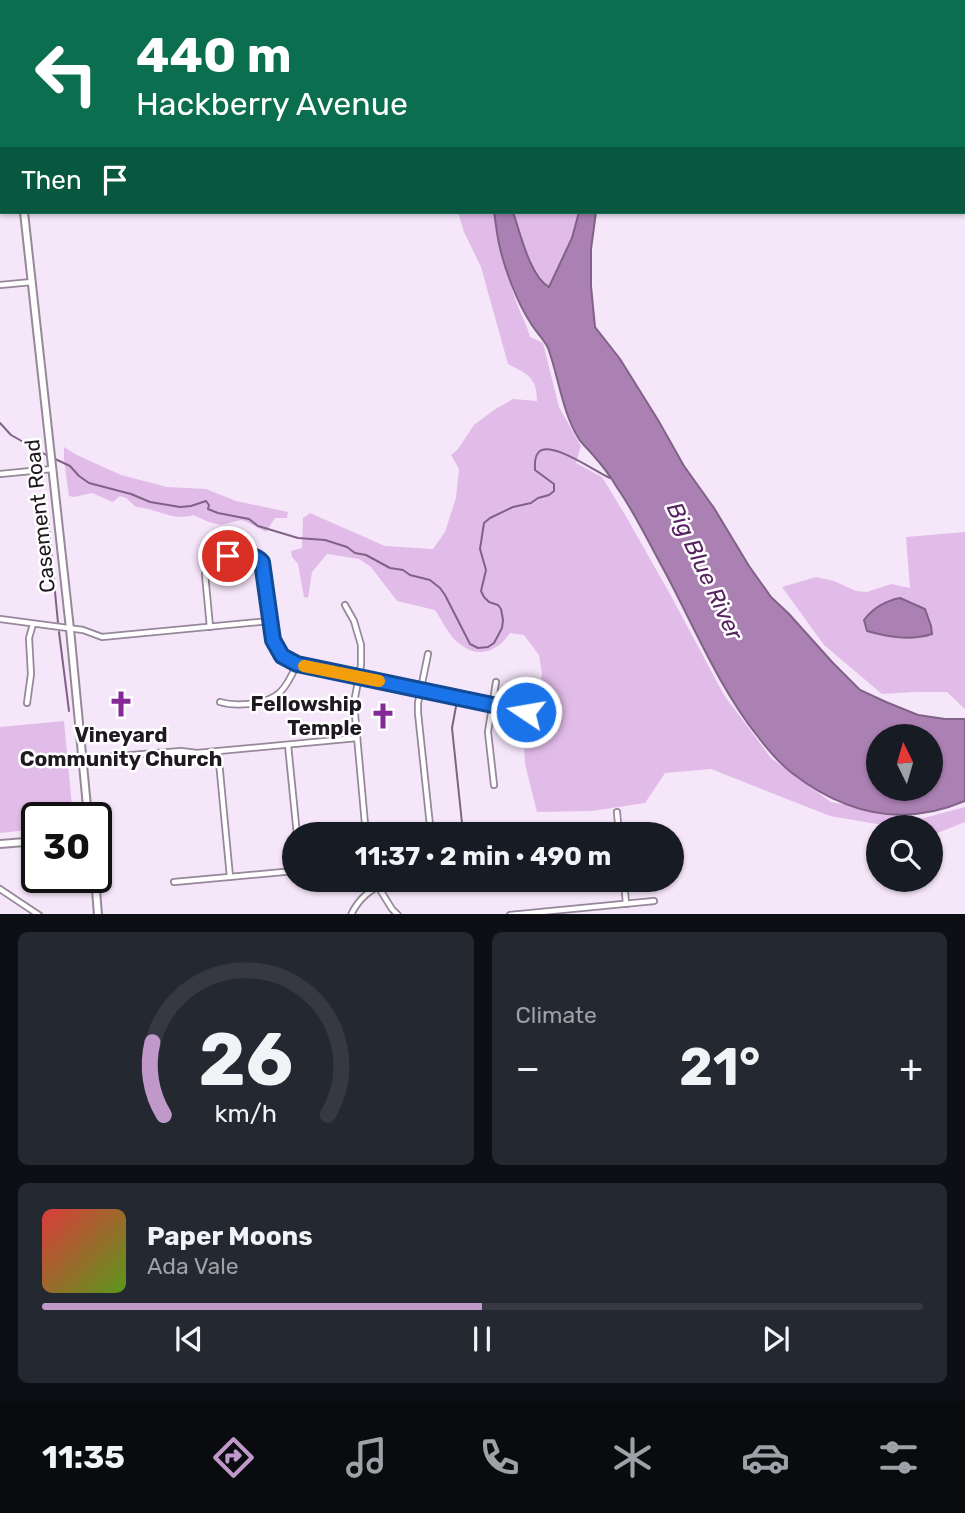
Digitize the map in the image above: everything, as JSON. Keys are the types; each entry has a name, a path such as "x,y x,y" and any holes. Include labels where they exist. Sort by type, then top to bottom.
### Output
{"street":[{"name":"Casement Road","path":"24,214 86,802"},
{"path":"0,285 32,282"},
{"path":"0,474 52,466"},
{"path":"211,627 205,574 207,566 221,557 249,554 258,558 264,566 273,638 282,656 297,664 526,712"},
{"path":"345,606 354,621 360,645 361,665 355,701 365,822"},
{"path":"0,619 83,630 102,637 270,621"},
{"path":"27,703 31,674 29,638 33,624"},
{"path":"428,654 418,713 430,822"},
{"path":"220,702 232,705 270,700 282,691 297,664"},
{"path":"494,785 488,732 496,682"},
{"path":"82,759 180,751 197,753 357,738"},
{"path":"288,744 296,822"},
{"path":"218,751 230,877"},
{"path":"617,812 618,822"},
{"path":"0,844 21,842"},
{"path":"174,882 282,872"},
{"path":"0,889 38,914"},
{"path":"351,914 357,902 370,892"},
{"path":"381,892 397,914"},
{"path":"625,892 626,904"},
{"path":"96,893 98,914"},
{"path":"521,914 653,901"}],"shaded area":[{"path":"459,214 494,214 516,300 530,337 543,343 559,407 581,446 576,463 602,477 670,594 724,695 771,758 831,802 899,815 866,815 866,822 830,816 711,769 665,773 645,803 592,811 537,812 525,764 524,744 542,674 539,655 524,635 510,633 498,646 484,652 469,650 454,639 435,610 397,601 371,567 359,559 327,554 312,572 308,598 304,597 298,564 291,551 302,548 303,518 310,513 385,546 433,549 445,532 456,498 459,469 451,455 474,425 494,410 513,399 537,401 537,393 530,377 508,364 481,267"},
{"path":"514,214 578,214 572,238 549,287 536,274"},
{"path":"64,447 121,475 167,487 206,489 236,501 288,512 287,518 275,518 266,532 241,520 221,525 193,515 172,516 136,507 120,496 113,502 92,493 69,496"},
{"path":"965,532 965,709 947,692 882,694 824,645 782,587 816,577 834,581 856,591 867,592 891,584 910,588 906,537","holes":["901,598 931,634 918,638 883,636 873,609"]},
{"path":"64,721 72,802 21,802 21,831 0,833 0,727"},
{"path":"965,807 965,822 943,831 943,815 935,815"}],"water":[{"name":"Big Blue River","path":"494,214 514,214 531,264 542,282 549,287 572,238 578,214 596,214 591,249 595,327 620,359 684,466 714,508 749,566 771,597 833,663 860,690 886,702 918,715 965,719 965,801 919,814 875,813 853,807 812,787 778,761 732,699 631,509 573,429 548,348 525,315 499,244"},
{"path":"900,598 925,609 932,634 899,637 867,631 864,620 871,612 884,603"}],"waterway":[{"path":"0,423 11,435 48,456"},
{"path":"53,458 70,466 89,483 150,502 180,507 206,501 208,509 218,513 249,519 258,526 298,538 325,540 366,555 390,568 430,580 445,595 470,644 478,648 494,643 503,620 498,605 489,602 481,591 486,570 480,549 484,523 513,507 531,503 554,491 554,484 535,470 538,453 544,450 562,453 610,478"},
{"path":"48,519 58,623"},
{"path":"59,632 69,711"},
{"path":"457,701 452,728 462,822"}],"slow traffic":[{"path":"304,666 379,681"}],"place":[{"name":"Vineyard Community Church","path":"121,704"},
{"name":"Fellowship Temple","path":"383,716"}],"route":[{"path":"228,556 249,554 262,562 273,640 282,656 297,664 526,712"}]}
